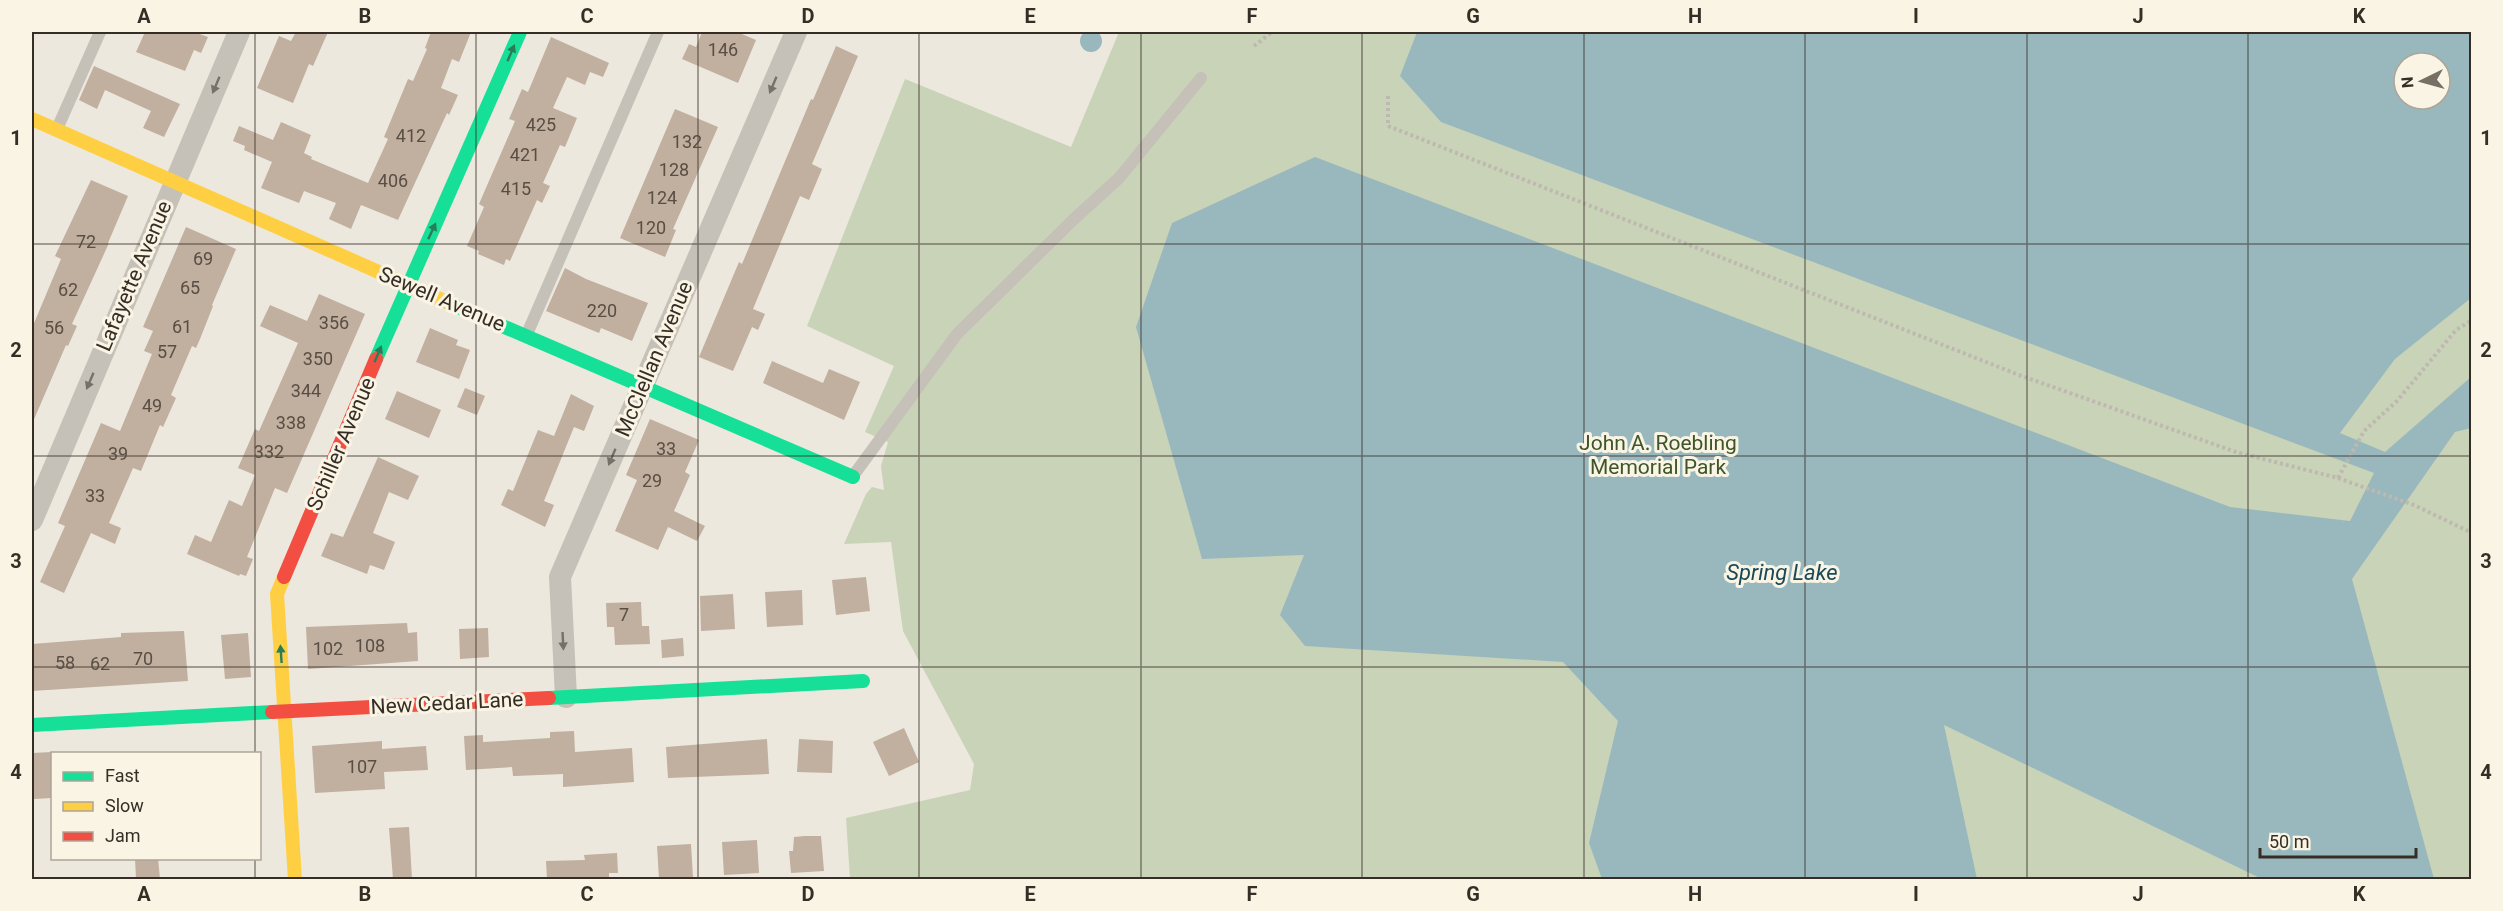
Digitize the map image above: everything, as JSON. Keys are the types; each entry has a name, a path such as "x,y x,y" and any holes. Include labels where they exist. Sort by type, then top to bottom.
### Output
{"street":[{"name":"Lafayette Avenue","path":"32,520 239,32"},
{"name":"Schiller Avenue","path":"294,879 277,594 408,284 520,32"},
{"name":"McClellan Avenue","path":"566,697 560,577 796,32"},
{"name":"Sewell Avenue","path":"32,119 173,184 643,384 853,477"},
{"name":"New Cedar Lane","path":"32,725 863,681"}],"lane":[{"path":"57,130 100,32"},
{"path":"527,335 658,32"},
{"path":"853,477 957,334 1119,178 1201,78"}],"path":[{"path":"1254,46 1272,32"},
{"path":"1388,96 1388,126 2019,375 2236,452 2361,485 2414,505 2470,531 2472,535"},
{"path":"2338,478 2364,431 2397,401 2456,330 2472,320"}],"green space":[{"name":"Spring Lake","path":"1119,32 2471,32 2471,879 850,879 846,818 970,790 974,764 903,631 891,542 844,544 866,494 872,487 884,490 881,466 888,442 865,432 894,366 807,326 905,79 1071,147"}],"water":[{"path":"1091,30 1099,33 1102,41 1099,49 1091,52 1083,49 1080,41 1083,33"},
{"name":"Spring Lake","path":"1417,32 2471,32 2471,298 2395,359 2340,433 2385,452 2471,377 2471,428 2455,432 2352,579 2434,879 2262,879 1944,725 1977,879 1602,879 1589,843 1618,721 1563,662 1305,646 1280,615 1304,555 1202,559 1136,327 1172,223 1315,157 2230,507 2350,521 2374,473 1441,122 1400,76"}],"building":[{"path":"145,32 194,32 208,37 201,53 194,50 185,71 136,52"},
{"path":"296,32 328,32 313,66 309,64 293,103 257,88 279,36 291,41"},
{"path":"431,32 471,32 459,62 452,59 441,88 458,95 449,115 447,113 398,220 361,205 351,229 329,219 336,203 304,191 299,203 261,188 272,162 244,150 245,146 233,141 239,126 273,140 281,122 311,135 304,153 312,157 311,159 368,183 388,139 384,137 408,79 413,81 427,49 425,48"},
{"path":"702,32 737,32 756,40 738,83 682,59 689,44 696,47"},
{"path":"551,37 609,63 603,77 590,72 585,85 567,77 553,108 577,118 565,147 560,145 543,183 550,186 542,203 537,200 510,261 506,259 504,265 478,254 479,251 467,246 484,207 479,204 515,121 509,119 522,89 528,92"},
{"path":"836,46 858,56 812,164 822,169 809,200 800,196 753,309 765,314 758,330 752,327 733,371 699,357 739,262 742,264 811,99 813,100"},
{"path":"94,66 180,104 164,137 143,128 151,111 105,90 97,109 79,100"},
{"path":"675,109 718,127 673,229 676,230 665,257 620,238"},
{"path":"91,180 128,196 72,324 77,326 68,346 66,345 32,424 32,328 61,259 55,256"},
{"path":"186,227 236,249 196,348 192,346 171,395 176,398 163,427 160,425 141,471 133,468 109,523 121,528 115,544 91,533 64,593 40,582 65,526 58,523 101,423 120,431 152,354 144,351 153,331 143,327"},
{"path":"565,268 586,279 648,303 632,341 601,328 599,333 546,311"},
{"path":"319,294 365,314 287,493 275,488 247,557 253,559 246,576 240,574 239,576 187,554 195,535 211,542 229,500 242,506 255,475 238,468 255,429 259,431 298,343 260,326 270,305 307,321"},
{"path":"430,328 458,340 456,345 470,350 459,379 416,362"},
{"path":"772,361 823,383 829,369 860,382 844,420 763,383"},
{"path":"465,388 485,396 477,415 457,407"},
{"path":"397,391 441,410 429,438 385,419"},
{"path":"571,394 594,406 584,431 574,427 544,501 554,505 545,527 501,505 508,489 513,491 538,430 554,436"},
{"path":"650,419 699,440 685,472 690,475 674,511 705,526 697,541 668,527 658,550 615,531 637,480 626,475"},
{"path":"378,457 419,476 408,500 389,492 373,533 395,542 384,570 370,565 367,574 321,556 331,533 343,537"},
{"path":"866,577 870,611 836,615 832,580"},
{"path":"802,590 803,625 767,627 765,592"},
{"path":"733,594 735,629 701,631 700,596"},
{"path":"641,602 642,626 649,626 650,644 615,645 614,627 607,627 606,603"},
{"path":"407,623 408,633 417,632 418,661 308,669 306,627"},
{"path":"488,628 489,657 460,659 459,629"},
{"path":"184,631 188,681 32,691 32,644 121,637 121,633"},
{"path":"248,633 251,677 225,679 221,635"},
{"path":"683,638 684,656 662,658 661,640"},
{"path":"904,728 919,762 889,776 873,742"},
{"path":"574,731 575,752 632,748 634,782 563,787 563,774 513,776 512,767 466,770 464,736 483,735 483,742 550,738 550,732"},
{"path":"767,739 769,774 668,778 666,747"},
{"path":"799,739 833,741 832,773 797,772"},
{"path":"382,741 382,749 426,746 428,770 384,772 385,789 315,793 312,746"},
{"path":"51,752 51,798 34,799 32,753"},
{"path":"409,827 412,879 393,879 389,828"},
{"path":"821,836 824,871 791,873 789,851 793,851 794,837"},
{"path":"757,840 759,873 724,875 722,842"},
{"path":"691,844 693,878 659,879 657,846"},
{"path":"617,853 618,873 609,873 609,879 547,879 546,861 585,860 584,855"},
{"path":"135,860 158,860 160,879 136,879"}],"traffic: fast":[{"path":"376,359 520,32"},
{"path":"449,303 853,477"},
{"path":"549,698 863,681"},
{"path":"32,725 272,712"}],"traffic: slow":[{"path":"32,119 449,303"},
{"path":"284,577 277,594 295,880"}],"traffic: jam":[{"path":"284,577 376,359"},
{"path":"272,712 549,698"}],"park label":[{"name":"John A. Roebling Memorial Park","path":"1658,455"}]}
